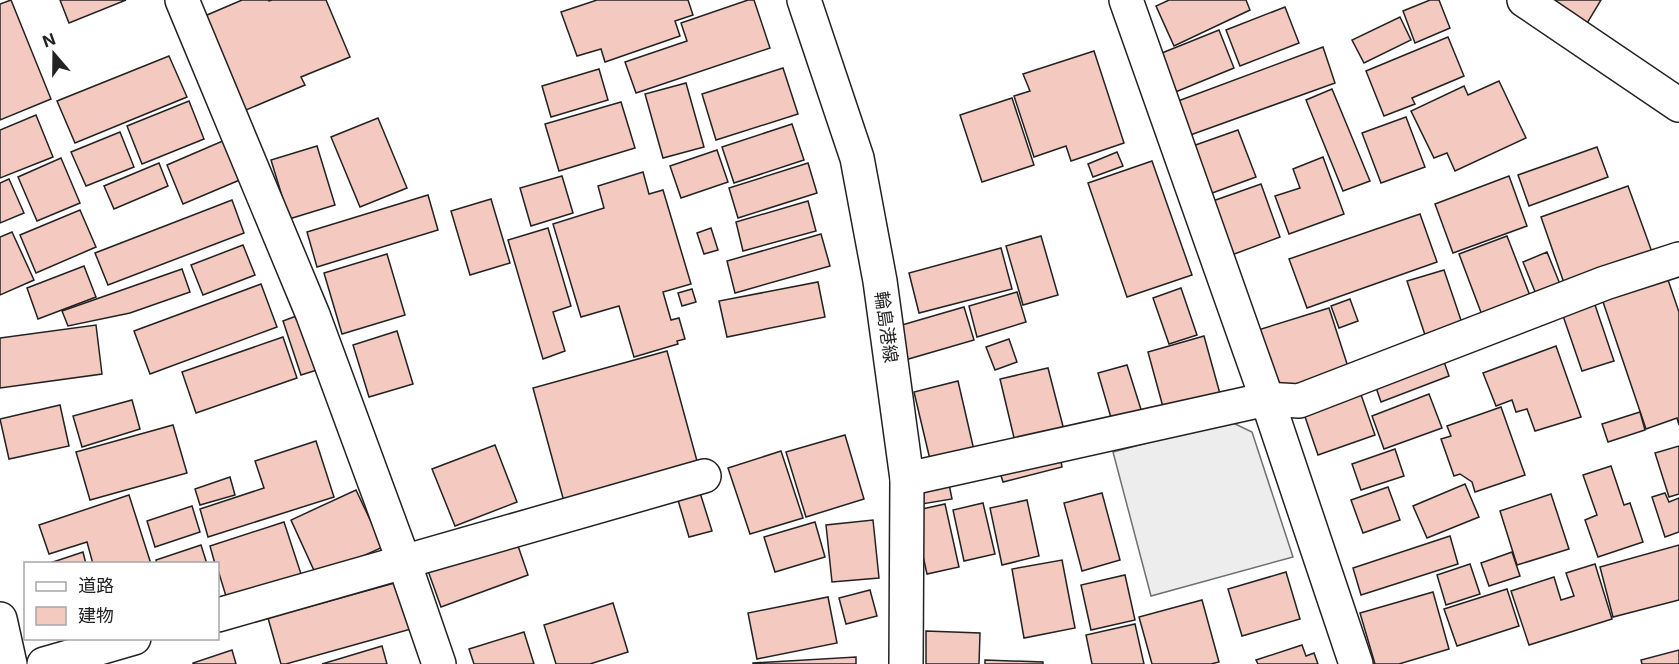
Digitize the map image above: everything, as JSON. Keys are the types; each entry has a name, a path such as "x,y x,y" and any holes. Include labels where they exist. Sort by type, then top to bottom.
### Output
{"street":[{"path":"182,0 313,315 439,664"},
{"name":"輪島港線","path":"804,0 857,158 880,281 908,479 906,664"},
{"path":"1126,0 1267,399 1356,664"},
{"path":"1524,0 1679,105"},
{"path":"908,479 1267,399 1299,401 1605,283 1679,259"},
{"path":"219,615 704,476"},
{"path":"44,664 130,640"}],"shaded area":[{"path":"1229,421 1252,432 1293,557 1151,596 1113,452"}],"building":[{"path":"11,0 51,99 0,120 0,4"},
{"path":"60,0 126,0 69,23"},
{"path":"242,0 326,0 350,57 301,77 305,85 239,113 200,18"},
{"path":"597,0 688,0 693,15 675,21 680,36 605,62 601,49 577,56 561,12"},
{"path":"748,0 754,0 770,48 636,93 625,62 687,41 681,23"},
{"path":"1169,0 1246,0 1250,10 1174,46 1156,6"},
{"path":"1430,0 1439,0 1450,28 1415,43 1403,11"},
{"path":"1544,0 1601,0 1586,25"},
{"path":"1285,7 1299,43 1240,66 1226,30"},
{"path":"1400,17 1411,40 1364,63 1352,40"},
{"path":"1219,30 1234,68 1173,93 1157,55"},
{"path":"1448,37 1464,76 1412,98 1415,104 1384,116 1366,71"},
{"path":"1323,47 1335,83 1182,138 1170,104"},
{"path":"1094,51 1124,143 1071,161 1066,146 1034,157 1014,96 1030,91 1023,74"},
{"path":"169,56 187,97 75,143 57,101"},
{"path":"783,68 798,114 716,140 702,94"},
{"path":"599,69 608,100 551,117 542,86"},
{"path":"1499,81 1526,138 1455,171 1447,153 1434,158 1411,111 1464,86 1468,95"},
{"path":"686,83 704,147 663,158 645,94"},
{"path":"1332,89 1370,181 1343,191 1306,100"},
{"path":"1012,98 1034,165 982,182 960,115"},
{"path":"189,101 204,139 142,164 127,126"},
{"path":"621,102 635,148 559,171 545,124"},
{"path":"36,115 53,157 0,178 0,130"},
{"path":"1406,117 1425,167 1381,183 1362,133"},
{"path":"378,118 407,188 360,207 331,137"},
{"path":"792,124 804,160 734,183 722,147"},
{"path":"1238,130 1256,177 1204,196 1187,148"},
{"path":"120,132 134,167 86,186 71,152"},
{"path":"225,140 242,179 183,204 167,165"},
{"path":"317,146 335,205 289,219 271,160"},
{"path":"1597,147 1608,177 1529,206 1518,175"},
{"path":"717,150 728,182 681,198 670,166"},
{"path":"1117,152 1123,166 1093,177 1088,164"},
{"path":"1323,157 1344,214 1289,234 1275,196 1300,188 1293,169"},
{"path":"61,158 80,203 37,221 18,177"},
{"path":"1152,161 1192,275 1127,297 1088,183"},
{"path":"159,163 168,186 114,209 104,186"},
{"path":"808,163 817,193 738,218 729,188"},
{"path":"643,172 649,194 663,190 691,284 663,292 671,320 679,318 685,339 677,341 678,344 634,357 619,306 581,317 553,224 604,208 598,186"},
{"path":"562,176 573,213 531,226 520,188"},
{"path":"1509,176 1527,226 1453,253 1435,204"},
{"path":"9,179 24,213 0,223 0,183"},
{"path":"1261,184 1280,237 1229,256 1210,202"},
{"path":"1628,186 1652,252 1564,283 1541,217"},
{"path":"428,195 438,230 317,267 307,232"},
{"path":"491,199 510,263 470,275 451,211"},
{"path":"232,200 244,233 108,285 95,253"},
{"path":"808,201 816,231 743,251 736,222"},
{"path":"80,210 96,247 36,273 20,235"},
{"path":"1420,214 1437,262 1307,308 1289,259"},
{"path":"548,228 571,306 553,312 565,351 543,359 508,240"},
{"path":"711,228 718,250 704,254 697,233"},
{"path":"12,232 34,280 0,295 0,237"},
{"path":"821,234 830,266 735,293 727,261"},
{"path":"1041,236 1058,295 1023,305 1006,246"},
{"path":"1507,236 1534,306 1485,323 1459,254"},
{"path":"243,245 255,275 203,295 191,265"},
{"path":"1001,248 1012,289 919,313 909,273"},
{"path":"1547,252 1562,289 1538,299 1523,262"},
{"path":"387,254 405,315 342,334 324,273"},
{"path":"84,266 96,297 38,319 27,288"},
{"path":"182,269 190,292 130,313 68,326 62,311"},
{"path":"1444,270 1464,329 1427,341 1407,281"},
{"path":"1666,274 1679,312 1679,425 1677,418 1646,429 1601,296"},
{"path":"818,282 825,317 727,337 719,301"},
{"path":"261,284 277,327 150,374 134,331"},
{"path":"1181,288 1197,335 1169,344 1153,298"},
{"path":"692,289 696,302 682,306 678,293"},
{"path":"1017,292 1026,322 977,337 969,306"},
{"path":"1350,299 1358,321 1339,328 1331,306"},
{"path":"1593,299 1614,361 1582,371 1561,310"},
{"path":"964,307 974,340 905,360 895,327"},
{"path":"1329,308 1350,373 1278,395 1258,330"},
{"path":"299,315 317,370 301,375 283,321"},
{"path":"96,325 102,374 0,388 0,338"},
{"path":"397,331 413,384 369,397 353,345"},
{"path":"1204,336 1222,401 1166,418 1148,352"},
{"path":"283,337 297,378 196,413 182,372"},
{"path":"1009,339 1017,362 995,370 986,347"},
{"path":"1556,346 1581,417 1535,431 1527,409 1516,412 1512,400 1496,406 1483,373"},
{"path":"667,351 700,472 566,509 533,388"},
{"path":"1441,353 1449,376 1381,402 1373,379"},
{"path":"1127,365 1144,419 1114,428 1098,373"},
{"path":"1048,368 1065,434 1016,446 1000,379"},
{"path":"958,381 976,459 932,468 914,392"},
{"path":"1358,386 1375,435 1318,455 1301,405"},
{"path":"1429,394 1442,428 1384,449 1372,416"},
{"path":"132,400 140,429 82,447 73,416"},
{"path":"60,405 69,446 9,459 0,419"},
{"path":"1501,407 1525,475 1475,492 1472,482 1460,474 1454,476 1441,439 1451,436 1447,426"},
{"path":"1640,412 1645,430 1608,442 1602,424"},
{"path":"173,425 187,473 90,500 76,452"},
{"path":"845,435 864,499 806,517 786,452"},
{"path":"316,441 334,497 208,537 200,509 264,488 255,461"},
{"path":"495,445 517,502 455,526 432,469"},
{"path":"1679,446 1679,494 1669,497 1655,453"},
{"path":"1395,449 1404,476 1361,490 1352,464"},
{"path":"1059,450 1062,467 1003,482 998,466"},
{"path":"781,451 803,518 750,534 728,468"},
{"path":"1611,466 1624,505 1630,503 1643,542 1598,557 1585,520 1597,515 1583,475"},
{"path":"230,477 235,495 200,505 195,489"},
{"path":"697,483 712,531 689,537 675,490"},
{"path":"949,484 952,499 916,505 913,490"},
{"path":"1465,484 1479,517 1427,538 1413,506"},
{"path":"1388,487 1400,520 1363,533 1351,500"},
{"path":"356,490 383,547 317,577 291,520"},
{"path":"1102,493 1120,560 1082,571 1064,503"},
{"path":"1665,493 1669,502 1679,498 1679,532 1665,537 1652,497"},
{"path":"1551,494 1569,549 1517,565 1500,511"},
{"path":"129,495 150,562 92,562 87,542 49,554 39,525"},
{"path":"1027,500 1039,556 1002,565 990,508"},
{"path":"983,503 995,554 964,561 953,510"},
{"path":"945,504 959,567 927,574 913,511"},
{"path":"192,506 200,532 155,547 147,521"},
{"path":"873,520 879,578 832,582 826,525"},
{"path":"284,522 303,580 229,606 219,573 219,562 214,562 210,546"},
{"path":"815,522 825,557 775,572 764,537"},
{"path":"1450,536 1458,564 1361,595 1353,568"},
{"path":"515,537 528,575 441,607 427,568"},
{"path":"201,545 206,562 156,562 156,560"},
{"path":"1679,545 1679,600 1613,617 1600,567"},
{"path":"83,552 86,562 53,562"},
{"path":"1512,552 1520,576 1489,586 1481,563"},
{"path":"1062,560 1075,628 1024,638 1012,569"},
{"path":"1470,564 1480,594 1446,605 1437,575"},
{"path":"1595,564 1612,619 1529,645 1511,591 1554,577 1561,600 1574,596 1566,573"},
{"path":"1286,572 1300,619 1242,636 1228,589"},
{"path":"1125,575 1135,620 1091,630 1081,585"},
{"path":"398,582 411,629 281,664 268,618"},
{"path":"1507,589 1519,626 1457,646 1444,609"},
{"path":"870,590 877,616 846,624 839,598"},
{"path":"1433,592 1449,649 1399,664 1375,664 1360,613"},
{"path":"828,597 837,643 757,659 748,613"},
{"path":"1202,600 1219,662 1152,664 1139,617"},
{"path":"613,603 628,652 590,664 556,664 544,625"},
{"path":"1135,624 1144,664 1092,664 1086,635"},
{"path":"926,631 980,633 979,664 926,664"},
{"path":"524,632 534,664 474,664 469,649"},
{"path":"1302,645 1306,656 1314,653 1318,664 1258,664 1256,660"},
{"path":"382,646 387,664 322,664"},
{"path":"232,650 236,664 193,664 193,663"},
{"path":"1679,650 1679,664 1642,664 1641,660"},
{"path":"856,657 856,664 753,664 753,663"},
{"path":"985,660 1043,662 1043,664 985,664"}]}
